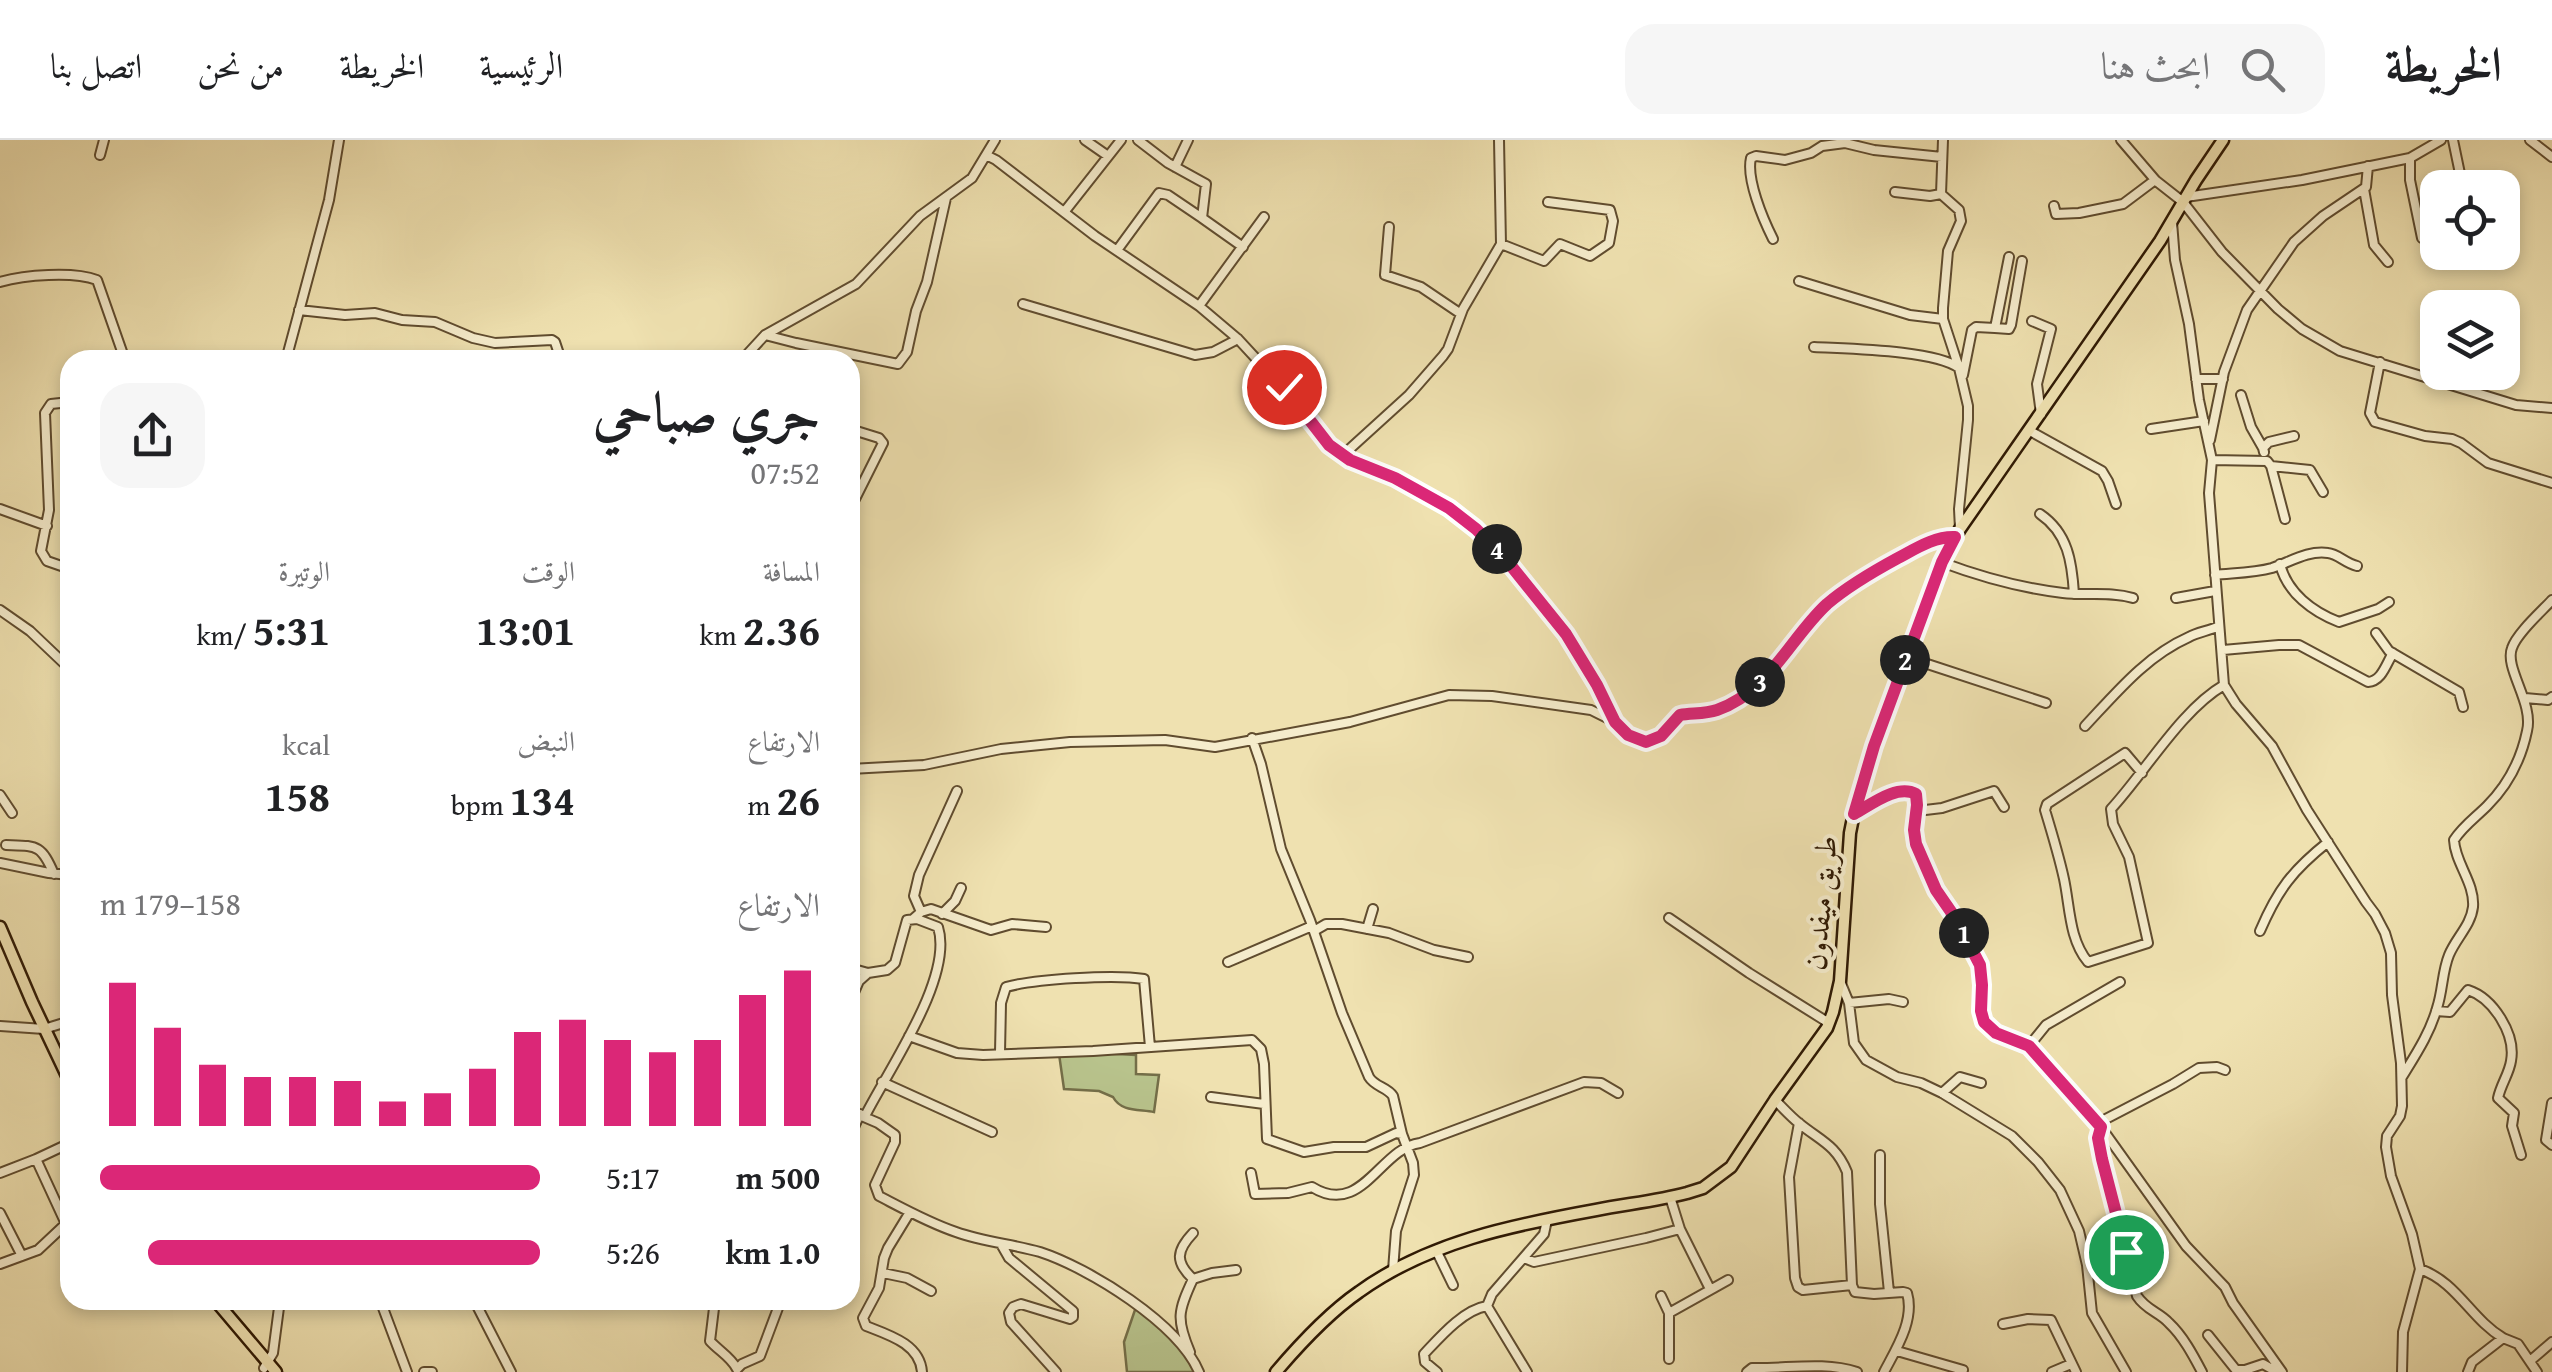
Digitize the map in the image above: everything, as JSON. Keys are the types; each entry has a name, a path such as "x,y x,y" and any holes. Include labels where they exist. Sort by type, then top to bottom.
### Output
{"main road":[{"name":"طريق ميفدون","path":"1278,1371 1345,1302 1393,1270 1436,1250 1548,1220 1670,1198 1703,1188 1724,1174 1738,1157 1828,1023 1840,981 1854,814 1874,746 1942,562 1958,533 2160,241 2223,140"},
{"path":"0,927 60,1062"},
{"path":"223,1310 269,1369"}],"street":[{"path":"100,155 104,140"},
{"path":"289,350 329,200 339,140"},
{"path":"751,350 765,335 856,284 906,229 972,178 995,140"},
{"path":"1085,140 1108,156"},
{"path":"1065,212 1121,140"},
{"path":"1138,140 1207,186 1202,218"},
{"path":"1176,168 1188,140"},
{"path":"1343,455 1408,395 1443,356 1461,314 1501,244 1499,140"},
{"path":"1940,194 1943,140"},
{"path":"2121,140 2156,180 2183,203 2260,292 2302,330 2340,351 2516,405 2552,408"},
{"path":"2183,203 2210,193 2302,180 2410,158 2441,140"},
{"path":"2453,140 2459,170"},
{"path":"2530,140 2552,157"},
{"path":"1774,238 1751,182 1751,158 1785,160 1822,146 1845,144 1942,157"},
{"path":"986,156 1200,306 1238,339 1307,414 1329,445 1449,508 1476,529 1504,557 1566,634 1615,722"},
{"path":"2410,158 2410,180 2420,228"},
{"path":"2368,166 2364,189 2374,245 2388,262"},
{"path":"2054,206 2056,214 2068,214 2123,204 2156,180"},
{"path":"2196,180 2210,193"},
{"path":"2209,445 2223,379 2247,310 2294,242 2323,216 2364,189"},
{"path":"1895,192 1940,194"},
{"path":"1118,249 1159,193 1168,195 1242,247"},
{"path":"860,768 924,765 1002,749 1060,743 1165,740 1215,747 1350,722 1449,695 1492,696 1591,710 1615,722 1628,735 1646,742 1661,736 1680,715 1714,711 1734,702 1770,673 1840,594 1914,550 1958,533 1968,420 1962,379 1944,319 1944,277 1948,251 1960,219 1959,210 1940,194"},
{"path":"860,356 898,364 906,352 946,196"},
{"path":"1501,244 1544,261 1560,244 1590,256 1609,243 1613,220 1610,210 1548,202"},
{"path":"1200,306 1264,217"},
{"path":"2172,222 2212,460 2209,493 2224,684 2272,746 2376,914 2388,942 2402,1106 2386,1146 2420,1269 2403,1332 2402,1372"},
{"path":"1389,227 1385,275 1421,287 1461,314"},
{"path":"2160,241 2171,241 2174,248"},
{"path":"1994,328 2009,256"},
{"path":"1962,379 1972,330 2010,328 2022,261"},
{"path":"0,282 50,276 86,276 97,280 122,350"},
{"path":"1798,281 1910,314 1944,319"},
{"path":"1023,304 1195,355 1213,352 1238,339"},
{"path":"299,310 344,315 375,313 435,322 484,342 552,340 558,350"},
{"path":"2032,321 2051,329 2037,384 2041,414"},
{"path":"765,335 830,350"},
{"path":"1814,346 1949,360 1959,368"},
{"path":"2380,362 2370,413 2375,422 2462,443 2488,463 2552,483"},
{"path":"2196,378 2223,379"},
{"path":"2241,395 2269,464 2285,519"},
{"path":"60,403 52,404 45,413 48,510 41,551 46,561 60,566"},
{"path":"2151,429 2204,421"},
{"path":"2030,431 2102,471 2116,504"},
{"path":"860,432 883,443 860,490"},
{"path":"2263,448 2294,436"},
{"path":"2212,460 2310,470 2324,492"},
{"path":"0,509 46,526"},
{"path":"2040,514 2050,520 2064,539 2074,594"},
{"path":"2215,576 2271,568 2326,552 2357,566"},
{"path":"1942,562 2003,583 2132,598"},
{"path":"2280,564 2287,580 2307,604 2339,622 2389,602"},
{"path":"2176,598 2216,591"},
{"path":"2401,1078 2425,1040 2448,956 2473,908 2470,886 2454,840 2466,823 2500,793 2514,770 2528,731 2525,698 2511,663 2512,645 2552,600"},
{"path":"0,610 60,660"},
{"path":"2085,726 2123,684 2156,657 2184,639 2219,626"},
{"path":"2376,633 2393,653 2460,692 2463,707"},
{"path":"2223,650 2300,645 2368,682 2380,677 2393,653"},
{"path":"1906,658 2046,703"},
{"path":"2142,773 2126,754 2047,804 2075,938 2088,962 2148,943 2129,857 2110,816 2111,809 2142,773 2168,739 2209,694 2224,684"},
{"path":"2525,698 2552,698"},
{"path":"1252,738 1280,849 1342,1013 1372,1083 1393,1096 1413,1163 1414,1175 1396,1231 1393,1270"},
{"path":"1854,814 1885,796 1908,790 1916,794 1916,844 1936,890 1980,965 1984,1022 1996,1033 2029,1046 2100,1125 2186,1246 2226,1287 2280,1372"},
{"path":"917,915 914,896 919,875 956,791"},
{"path":"1916,811 1942,808 1992,791 2004,807"},
{"path":"0,795 12,813"},
{"path":"2260,930 2282,888 2300,865 2328,842"},
{"path":"6,845 40,849 54,874"},
{"path":"0,863 60,874"},
{"path":"942,914 961,888"},
{"path":"860,970 886,970 895,963 907,920 931,909 991,930 1012,924 1046,926"},
{"path":"1367,928 1373,909"},
{"path":"860,1111 909,1036 932,987 941,934 936,925 917,915"},
{"path":"1669,918 1828,1023"},
{"path":"1228,962 1326,924 1367,928 1434,950 1468,956"},
{"path":"860,982 868,972"},
{"path":"1000,1053 1001,1003 1006,987 1101,978 1144,979 1150,1047"},
{"path":"1840,981 1849,1002 1854,1043 1866,1060 1942,1093 2012,1136 2060,1190 2080,1231 2092,1313 2126,1372"},
{"path":"2029,1046 2046,1025 2120,982"},
{"path":"2436,1010 2450,1012 2468,990 2481,996 2500,1018 2512,1055 2498,1098 2514,1113 2512,1126 2522,1155"},
{"path":"1849,1002 1903,1002"},
{"path":"0,1026 44,1029 60,1025"},
{"path":"909,1036 965,1054 1256,1042 1264,1064 1267,1139 1304,1152 1334,1147 1366,1148 1396,1133 1402,1134"},
{"path":"2100,1125 2199,1068 2217,1066 2226,1070"},
{"path":"1942,1093 1960,1077 1982,1082"},
{"path":"882,1082 992,1132"},
{"path":"1251,1173 1255,1194 1288,1193 1312,1186 1335,1196 1362,1184 1406,1145 1584,1082 1601,1083 1618,1093"},
{"path":"1211,1097 1264,1104"},
{"path":"1774,1100 1836,1151 1847,1172 1855,1292 1907,1293 1909,1313 1897,1350 1884,1372"},
{"path":"2552,1103 2546,1134 2552,1145"},
{"path":"860,1115 891,1130 896,1138 876,1182 876,1192 952,1231 1045,1254 1114,1290 1158,1322 1194,1361"},
{"path":"1798,1123 1788,1177 1798,1286 1804,1290 1852,1285"},
{"path":"2100,1125 2102,1159 2137,1296 2144,1306 2172,1326 2202,1372"},
{"path":"0,1173 60,1147"},
{"path":"1880,1156 1880,1204 1889,1292"},
{"path":"36,1158 60,1206"},
{"path":"1670,1198 1710,1289"},
{"path":"0,1212 22,1256"},
{"path":"910,1212 888,1248 880,1288 865,1312 864,1322 910,1347 921,1361 922,1372"},
{"path":"1487,1306 1492,1294 1544,1234 1548,1220"},
{"path":"1524,1258 1534,1262 1680,1228"},
{"path":"0,1264 46,1244 60,1230"},
{"path":"1192,1232 1183,1244 1180,1264 1193,1279"},
{"path":"1001,1244 1009,1258 1073,1311 1072,1318 1066,1319 1020,1304 1009,1313 1011,1322 1056,1372"},
{"path":"1436,1250 1453,1285"},
{"path":"2420,1269 2452,1288 2492,1330 2518,1344 2538,1372"},
{"path":"1199,1372 1179,1314 1193,1279 1236,1270"},
{"path":"883,1273 906,1278 931,1291"},
{"path":"1669,1313 1728,1280"},
{"path":"1661,1296 1669,1313 1669,1358"},
{"path":"1437,1372 1424,1362 1424,1354 1466,1316 1487,1306"},
{"path":"1487,1306 1526,1372"},
{"path":"269,1369 279,1310"},
{"path":"384,1310 407,1372"},
{"path":"479,1310 511,1372"},
{"path":"714,1310 710,1341 732,1360 737,1370 760,1356 777,1310"},
{"path":"2003,1324 2051,1320 2074,1368 2052,1372"},
{"path":"2208,1335 2236,1370 2263,1364 2280,1372"},
{"path":"2468,1372 2472,1362 2503,1338"},
{"path":"2530,1361 2552,1342"},
{"path":"1897,1350 1965,1371"},
{"path":"1746,1372 1752,1368 1803,1366 1857,1372"},
{"path":"424,1372 432,1372"}],"green space":[{"path":"1059,1054 1136,1055 1136,1074 1159,1075 1154,1112 1126,1108 1099,1091 1064,1089"},
{"path":"1137,1304 1194,1361 1195,1372 1127,1372 1124,1342"}],"route":[{"path":"1284,387 1338,452 1449,508 1476,529 1504,557 1566,634 1615,722 1641,741 1661,736 1680,715 1714,711 1748,693 1840,594 1914,550 1955,537 1942,562 1874,746 1854,814 1885,796 1908,790 1916,794 1916,844 1936,890 1980,965 1984,1022 1996,1033 2029,1046 2101,1127 2098,1138 2102,1159 2126,1252"}]}
